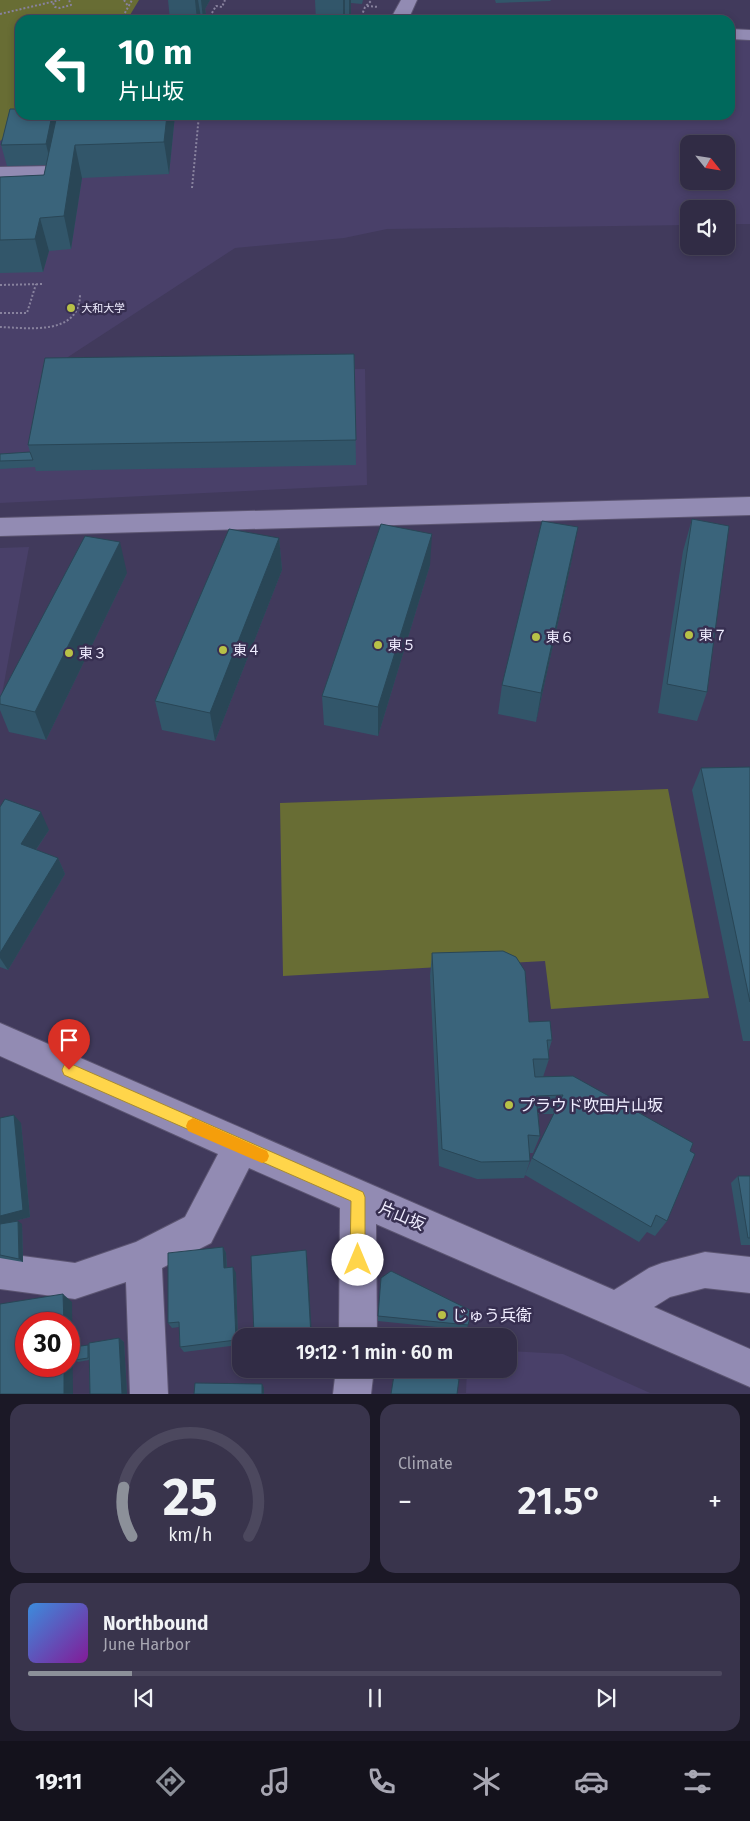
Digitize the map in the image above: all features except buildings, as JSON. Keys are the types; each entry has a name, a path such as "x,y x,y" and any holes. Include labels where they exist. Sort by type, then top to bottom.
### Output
{"street":[{"path":"402,15 409,0"},
{"path":"735,34 750,35"},
{"path":"44,194 56,153"},
{"path":"0,173 52,172"},
{"path":"0,527 750,506"},
{"name":"片山坂","path":"0,1039 241,1147 618,1309 750,1368"},
{"path":"0,1271 75,1281 144,1258 198,1230 241,1147"},
{"path":"358,1197 358,1328"},
{"path":"144,1258 149,1394"},
{"path":"618,1309 662,1281 705,1270 750,1275"},
{"path":"352,1394 354,1378"}],"path":[{"path":"0,14 44,2 53,3 60,0"},
{"path":"53,3 55,6 66,8 71,5 69,0"},
{"path":"124,0 128,7"},
{"path":"124,15 132,0"},
{"path":"211,15 216,6 222,7 225,0"},
{"path":"362,2 371,1"},
{"path":"362,15 365,7 371,1"},
{"path":"192,188 199,120"},
{"path":"0,313 28,313 36,284"},
{"path":"0,285 44,284"},
{"path":"0,327 45,328 59,325 78,311 80,294"}],"shaded area":[{"name":"大和大学","path":"735,39 750,39 750,224 735,224 735,200 680,200 680,225 387,229 344,238 235,248 45,372 365,369 367,485 0,503 0,100 15,111 15,120 735,120"},
{"path":"29,547 7,667 0,705 0,548"},
{"path":"517,1351 563,1354 650,1393 466,1393 467,1378 517,1378"}],"green space":[{"path":"0,0 139,0 130,15 15,15 15,120 21,120 22,123 0,141"},
{"path":"668,789 709,998 551,1009 545,961 283,976 280,803"}],"slow traffic":[{"path":"193,1126 262,1156"}],"place":[{"name":"大和大学","path":"71,308"},
{"name":"東７","path":"689,635"},
{"name":"東６","path":"536,637"},
{"name":"東５","path":"378,645"},
{"name":"東４","path":"223,650"},
{"name":"東３","path":"69,653"},
{"name":"プラウド吹田片山坂","path":"509,1105"},
{"name":"じゅう兵衛","path":"442,1315"}],"route":[{"path":"69,1070 358,1197 358,1260"}]}
